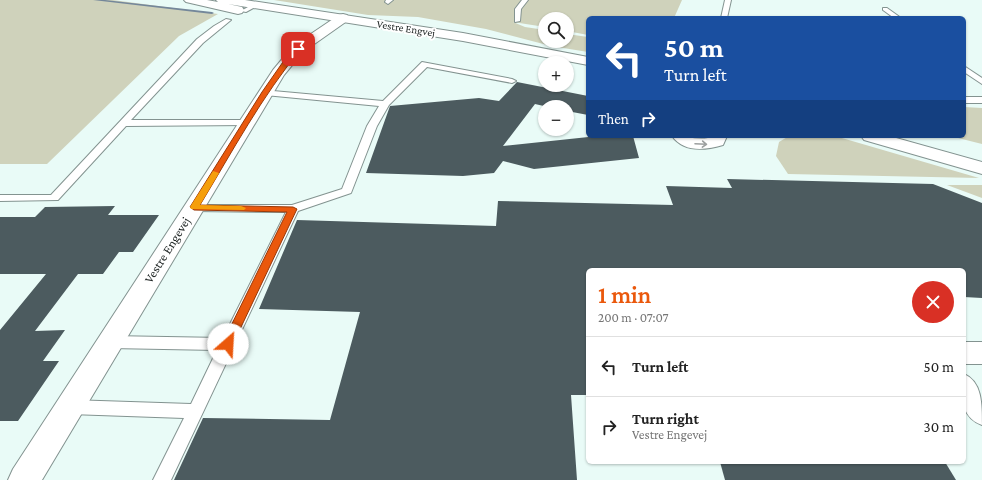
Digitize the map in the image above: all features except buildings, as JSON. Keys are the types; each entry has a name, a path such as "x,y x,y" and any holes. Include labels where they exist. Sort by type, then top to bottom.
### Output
{"street":[{"name":"Vestre Engvej","path":"190,0 254,5"},
{"name":"Vestre Engvej","path":"222,0 538,60"},
{"name":"Vestre Engvej","path":"338,21 463,37 586,61"},
{"name":"Vestre Engevej","path":"24,480 265,92 287,60 298,49 338,21"},
{"path":"574,67 586,70"},
{"path":"682,138 694,144 708,144 717,141 718,138"},
{"path":"877,138 982,168"},
{"path":"915,138 982,157"},
{"path":"966,353 982,353"},
{"path":"966,389 982,412"}],"lane":[{"path":"517,21 518,9 525,0"},
{"path":"724,16 728,0"},
{"path":"886,9 895,16"},
{"path":"0,198 54,198 126,123 200,41 216,27 228,20"},
{"path":"194,207 293,209 347,191 372,126 385,104 425,64 512,80"},
{"path":"966,70 982,82"},
{"path":"265,92 385,104"},
{"path":"966,100 982,100"},
{"path":"126,123 246,123"},
{"path":"162,480 293,209"},
{"path":"110,342 228,344"},
{"path":"70,407 196,411"}],"green space":[{"path":"0,0 113,0 218,14 179,36 47,164 0,164"},
{"path":"274,0 682,0 675,16 586,16 586,35 574,32 574,12 538,12 538,26 513,22 525,27 538,29 538,43 486,29 418,17 368,15"},
{"path":"574,35 586,37 586,52 563,48 574,48"},
{"path":"966,107 982,108 982,144 958,138 966,138"},
{"path":"786,138 842,138 979,178 788,174 776,156 779,142"},
{"path":"947,185 982,185 982,198"}],"waterway":[{"path":"95,0 212,13"}],"slow traffic":[{"path":"215,173 194,207 241,208"}],"route":[{"path":"228,344 293,209 194,207 265,92 287,60 298,49"}]}
